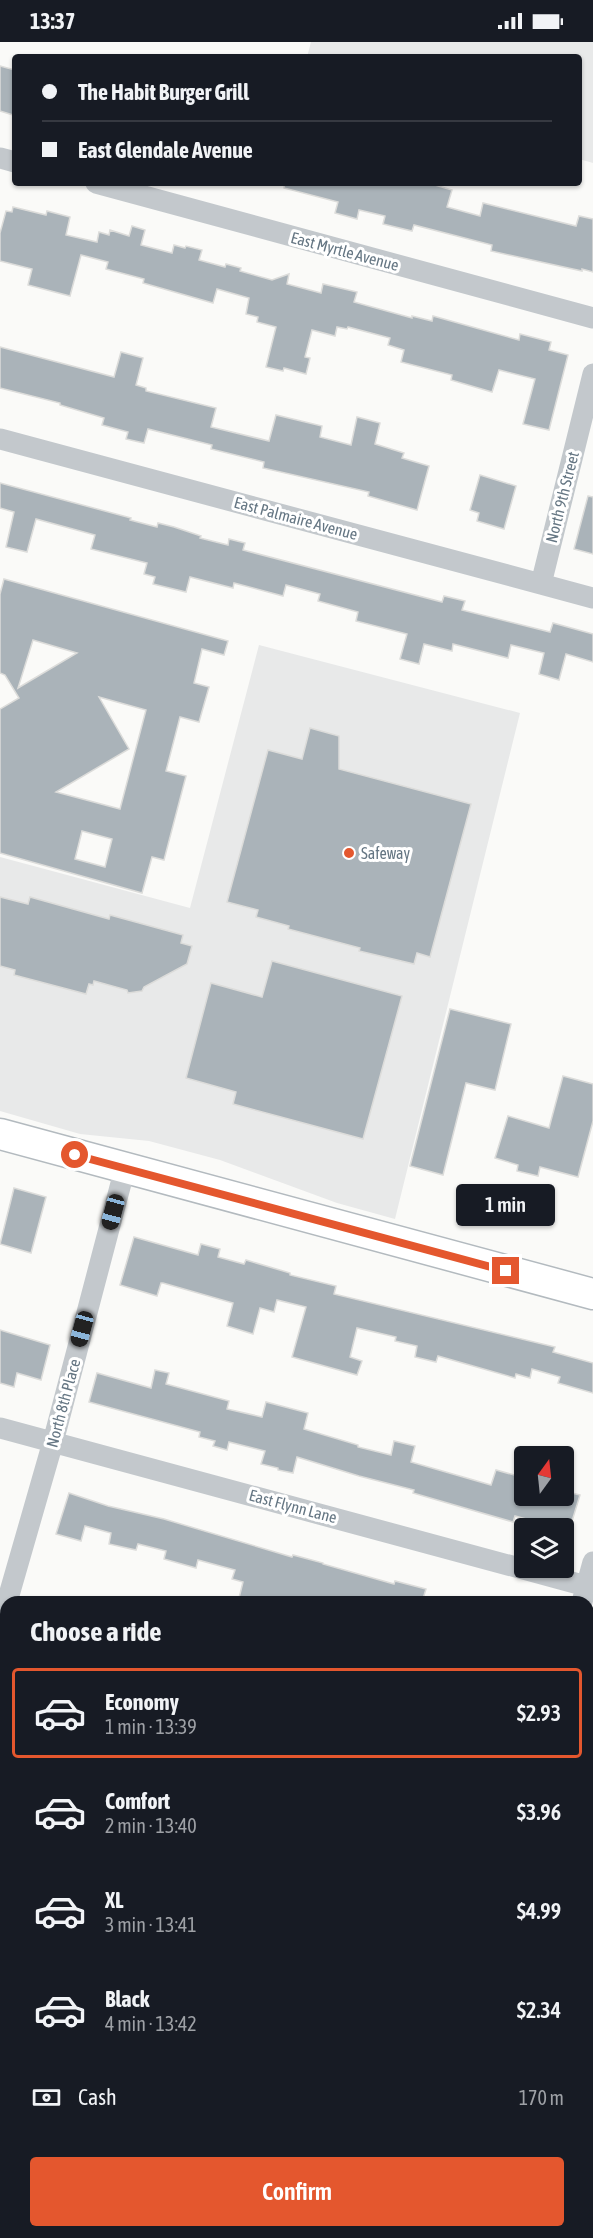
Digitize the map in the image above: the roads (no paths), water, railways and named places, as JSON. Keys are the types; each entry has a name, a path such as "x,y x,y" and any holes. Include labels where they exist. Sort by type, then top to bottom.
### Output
{"main road":[{"path":"0,1134 593,1294"}],"street":[{"name":"East Myrtle Avenue","path":"107,186 593,318"},
{"name":"North 9th Street","path":"541,584 593,374"},
{"name":"East Palmaire Avenue","path":"0,439 593,598"},
{"name":"North 8th Place","path":"9,1596 124,1168"},
{"name":"East Flynn Lane","path":"0,1428 584,1594"},
{"path":"584,1594 593,1562"}],"place":[{"name":"Safeway","path":"349,853"}]}
